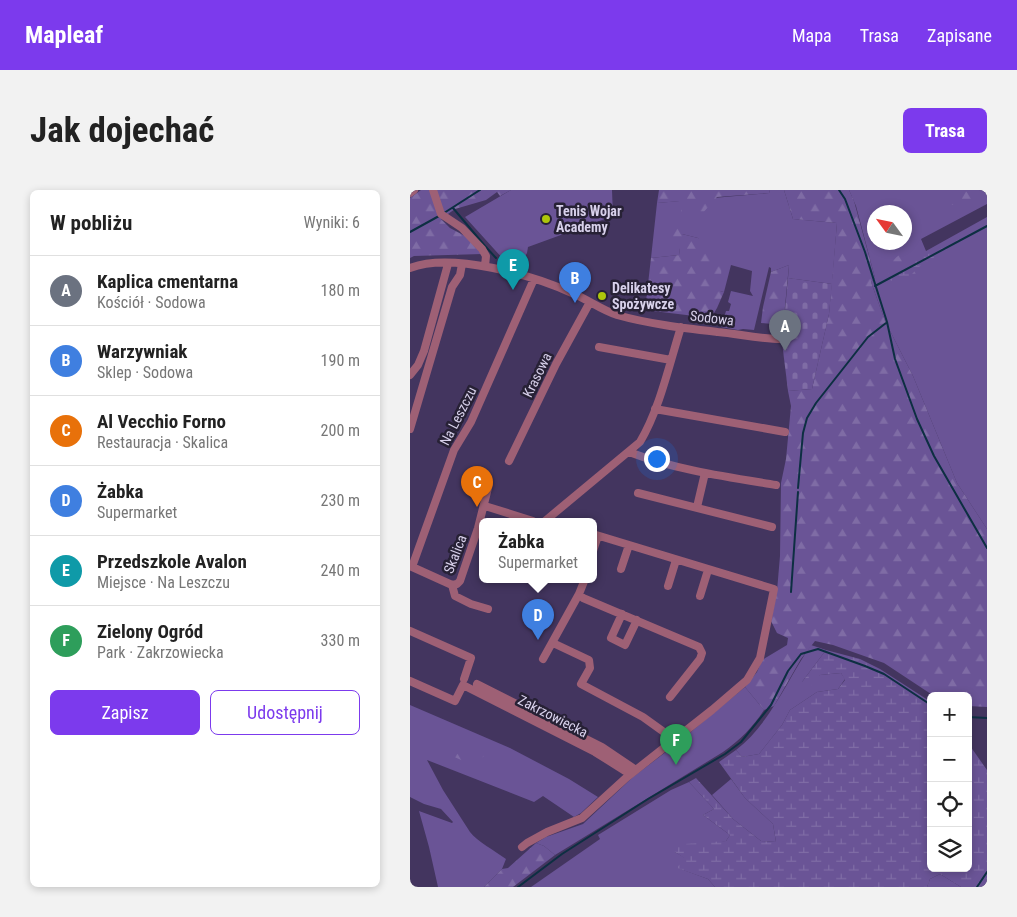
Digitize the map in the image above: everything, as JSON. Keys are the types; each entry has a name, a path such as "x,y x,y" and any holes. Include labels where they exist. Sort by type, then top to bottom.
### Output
{"street":[{"path":"410,193 414,190"},
{"path":"432,190 441,214 462,228 482,249 486,256 485,266"},
{"path":"410,375 418,365 424,351 448,264"},
{"name":"Sodowa","path":"410,268 448,264 485,266 534,279 565,290 615,314 680,327 782,339"},
{"path":"410,428 452,287 460,276 462,264"},
{"name":"Na Leszczu","path":"411,567 454,450 471,422 534,279"},
{"name":"Krasowa","path":"509,461 556,364 590,302"},
{"path":"551,518 640,442 648,429 655,409 680,327"},
{"path":"599,347 671,360"},
{"path":"655,409 786,432"},
{"path":"629,452 647,459 706,473 776,485"},
{"path":"697,508 706,473"},
{"name":"Skalica","path":"481,518 490,484"},
{"path":"638,494 772,527"},
{"path":"485,506 523,518"},
{"name":"Skalica","path":"411,567 456,584 460,581 479,524"},
{"path":"522,847 547,832 582,818 633,772 712,710 751,676 760,658 774,589 597,536"},
{"path":"621,569 629,545"},
{"path":"668,586 676,560"},
{"path":"700,596 708,570"},
{"path":"543,659 583,583"},
{"path":"452,584 455,596 488,609"},
{"path":"579,594 694,644 701,649 700,659 670,697"},
{"path":"622,614 611,638 625,645 636,620"},
{"path":"410,631 471,658 455,701 410,681"},
{"path":"553,643 589,660 590,668 582,684 643,717 675,740"},
{"name":"Zakrzowiecka","path":"463,682 633,772"},
{"name":"Zakrzowiecka","path":"477,684 602,747 633,772"}],"green space":[{"path":"421,190 511,190 500,196 497,192 486,200 455,209 441,219 450,228 465,236 482,254 414,256 410,258 410,198"},
{"path":"511,190 612,190 613,216 528,247 521,264 504,260 465,217"},
{"path":"659,190 770,190 769,193 717,197 701,215 681,212 681,201 657,203"},
{"path":"770,190 784,190 793,219 837,223 832,284 788,278 789,265 771,272 769,267 754,330 721,327 726,311 729,311 731,304 728,302 731,291 753,296 750,291 752,271 731,265 724,292 720,291 698,238 682,234 679,255 651,258 657,203 769,193"},
{"path":"784,190 849,190 854,201 875,278 871,282 885,321 913,376 957,483 987,529 987,707 972,706 972,692 928,692 884,663 833,645 815,641 801,659 774,706 764,710 745,687 757,672 762,660 787,645 788,638 777,633 771,621 777,591 780,556 781,483 786,459 791,406 788,391 812,389 829,314 837,223 793,219"},
{"path":"849,190 987,190 987,204 921,239 926,251 987,217 987,529 957,483 913,376 885,321 871,282 875,278 868,250 912,250 912,205 867,205 867,248 856,206"},
{"path":"945,190 966,191 974,199 950,205"},
{"path":"682,221 682,234 698,238 722,261 720,291 724,292 711,318 645,310 651,258 679,255 680,247 665,240 667,226"},
{"path":"987,224 987,230 943,255 923,263 912,274 909,281 901,283 889,280 874,288 872,284 906,263 943,248"},
{"path":"911,251 920,254 927,260 929,268 925,276 909,281 912,274 888,275 890,266 895,258"},
{"path":"789,265 782,337 781,323 761,323 771,272"},
{"path":"788,278 832,284 829,314 812,389 788,391 782,342"},
{"path":"811,645 826,650 802,682 820,675 841,673 845,679 838,689 817,692 790,710 782,725 759,754 742,757 736,750 759,728"},
{"path":"826,650 860,659 880,669 927,699 927,872 972,872 972,749 987,770 987,887 961,887 940,874 930,879 927,887 715,887 708,879 677,868 684,858 675,852 671,845 726,841 730,835 703,815 714,809 689,782 696,778 733,819 761,841 776,842 773,824 745,798 719,762 736,750 742,757 759,754 782,725 790,710 817,692 838,689 845,680 841,673 820,675 809,688 802,682"},
{"path":"745,687 764,710 751,728 723,752 555,855 544,846 536,843 546,837 583,824 633,777"},
{"path":"410,705 510,748 569,779 598,797 574,817 543,796 534,802 427,760 443,790 470,832 506,859 502,869 484,887 438,887 419,811 453,822 441,809 410,797"},
{"path":"453,744 484,756 473,765 452,756"},
{"path":"731,779 745,798 773,824 776,842 761,841 733,819 712,795"},
{"path":"689,782 714,809 703,815 730,835 726,841 675,852 685,858 678,868 708,879 715,887 531,887 600,839 598,835 671,790"},
{"path":"536,843 544,846 555,855 513,887 484,887 502,869 508,868"},
{"path":"940,874 961,887 927,887 930,879"}],"waterway":[{"path":"444,213 480,190"},
{"path":"839,190 845,199 865,252 887,322 895,359 917,419 934,456 987,548"},
{"path":"453,208 496,258"},
{"path":"410,232 439,216"},
{"path":"875,286 987,226"},
{"path":"798,488 803,433 807,418 816,403 868,337 886,323"},
{"path":"791,592 798,492"},
{"path":"518,887 562,854 648,799 725,754 741,742 771,705 788,671 801,654 818,649 865,666 884,674 927,702"},
{"path":"972,717 987,718"},
{"path":"977,887 987,872"}],"place":[{"name":"Tenis Wojar Academy","path":"546,219"},
{"name":"Przedszkole Avalon","path":"513,290"},
{"name":"Delikatesy Spożywcze","path":"602,296"},
{"name":"Warzywniak","path":"575,303"},
{"name":"Kaplica cmentarna","path":"785,351"},
{"name":"Al Vecchio Forno","path":"477,507"},
{"name":"Żabka","path":"538,640"},
{"name":"Zielony Ogród","path":"676,765"}]}
